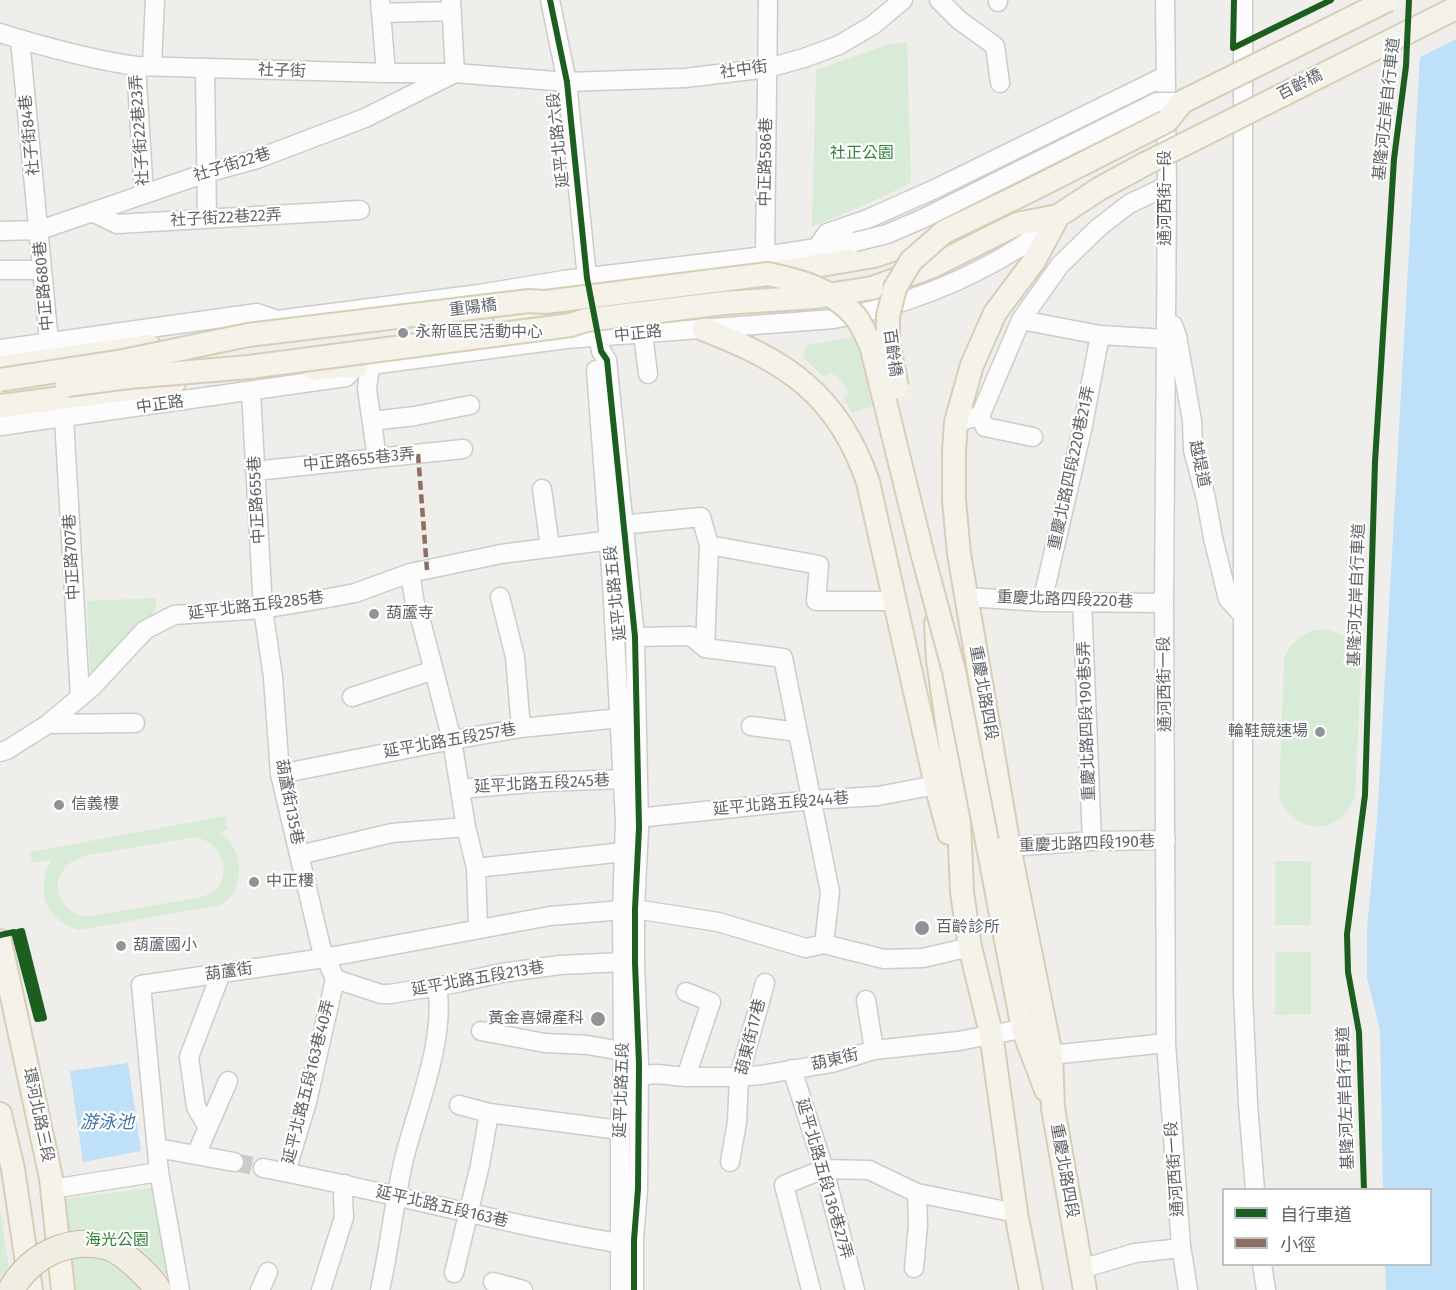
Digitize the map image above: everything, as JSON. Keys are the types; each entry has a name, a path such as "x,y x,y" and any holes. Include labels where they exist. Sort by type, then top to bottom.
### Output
{"highway":[{"path":"11,1290 23,1273 44,1254 73,1243 107,1246 134,1263 158,1290"}],"main road":[{"name":"百齡橋","path":"962,892 958,798 938,660 936,619 921,503 888,343 888,316 895,288 911,261 944,231 1167,121 1182,102 1388,0"},
{"name":"百齡橋","path":"1145,164 1456,8"},
{"name":"重慶北路四段","path":"1083,1279 1053,1108 1051,1054 1009,847 959,554 954,500 956,422 972,365 995,313 1034,261 1058,216 1099,189 1145,164"},
{"name":"重陽橋","path":"0,394 129,377 249,367 571,325 586,320 724,303 815,297 872,288 930,267 1017,224 1058,216"},
{"name":"重陽橋","path":"0,380 123,361 248,335 529,301 545,302 766,265 874,256 944,231"},
{"path":"766,265 828,292 855,316 871,345 954,671 1023,1029 1053,1108"},
{"path":"0,387 505,318 545,302"},
{"path":"505,318 520,320 569,315 586,320"},
{"path":"0,367 229,335 267,323"},
{"path":"703,329 767,356 800,380 828,406 850,441 868,483 936,785 943,805 962,892 970,947 991,1033 1016,1213 1031,1290"},
{"path":"0,406 271,370 287,373 342,366 363,367"},
{"name":"環河北路三段","path":"0,942 52,1189 63,1290"},
{"path":"0,1114 13,1169 31,1290"}],"street":[{"name":"社子街22巷23弄","path":"144,194 144,66 154,0"},
{"name":"中正路586巷","path":"766,265 768,0"},
{"name":"社中街","path":"567,82 685,78 768,68 839,45 873,25 903,0"},
{"path":"939,0 959,20 995,46 1000,83"},
{"name":"通河西街一段","path":"1165,0 1167,186 1164,603 1166,1043 1181,1248 1188,1290"},
{"path":"1243,0 1243,992 1255,1188"},
{"name":"延平北路六段","path":"553,2 567,82 587,278"},
{"path":"386,73 381,7 452,5 455,73"},
{"name":"社子街","path":"0,33 98,60 144,66 455,73 567,82"},
{"name":"社子街84巷","path":"20,39 40,230"},
{"path":"205,69 207,219"},
{"name":"社子街22巷","path":"0,231 40,230 206,173 257,159 365,118 455,73"},
{"path":"0,358 660,269 766,265 816,249 827,233 865,220 938,188 1165,76"},
{"name":"百齡橋","path":"816,249 887,234 922,219 1157,102 1182,102"},
{"path":"1033,437 985,427 980,416 1021,320 1060,265 1098,228 1129,204 1167,186"},
{"name":"社子街22巷22弄","path":"94,213 117,224 360,210"},
{"name":"中正路","path":"0,426 251,392 346,377 363,367 566,339 600,344 643,334 834,319 871,312 980,270 1022,246 1058,216"},
{"name":"中正路680巷","path":"40,230 49,342"},
{"path":"660,269 669,331"},
{"path":"0,270 42,270"},
{"name":"延平北路五段","path":"587,278 600,344 596,364 615,532 635,637 629,910 623,962 631,1077 620,1130 628,1245 620,1290"},
{"path":"479,294 486,351"},
{"name":"越堤道","path":"1167,310 1177,336 1192,420 1193,450 1228,599 1242,614"},
{"path":"0,349 257,313 267,323"},
{"path":"1021,320 1100,335 1166,339"},
{"path":"643,334 648,374"},
{"name":"重慶北路四段220巷21弄","path":"1042,602 1082,430 1100,335"},
{"path":"363,367 377,458"},
{"path":"0,416 272,379 287,373"},
{"name":"中正路655巷","path":"251,392 263,609"},
{"path":"372,421 415,416 470,405"},
{"path":"956,422 980,416"},
{"name":"中正路707巷","path":"64,418 80,696"},
{"name":"中正路655巷3弄","path":"255,471 463,449"},
{"path":"542,489 550,548"},
{"name":"延平北路五段285巷","path":"0,752 48,724 92,687 145,630 174,615 263,609 355,593 410,573 501,554 550,548 615,532 701,517 709,545"},
{"name":"延平北路五段","path":"615,532 612,583 624,779 632,819 624,852 629,910"},
{"path":"705,648 709,545 819,564 816,601 894,601"},
{"path":"410,573 415,604 452,740 466,827 476,868 478,929"},
{"path":"500,597 514,657 521,728"},
{"name":"重慶北路四段220巷","path":"967,597 1042,602 1164,603"},
{"name":"重慶北路四段190巷5弄","path":"1082,601 1092,841"},
{"name":"葫蘆街135巷","path":"263,609 273,677 280,774 324,958"},
{"path":"635,637 691,636 705,648 783,658 830,892 824,944"},
{"path":"352,697 434,670"},
{"name":"延平北路五段257巷","path":"280,774 521,728 620,718"},
{"path":"48,724 135,723"},
{"path":"751,726 798,732"},
{"name":"延平北路五段245巷","path":"460,789 542,782 624,779"},
{"name":"延平北路五段244巷","path":"632,819 812,800 878,796 936,785"},
{"path":"299,855 392,833 466,827"},
{"name":"重慶北路四段190巷","path":"1009,847 1092,841 1166,840"},
{"path":"476,868 624,852"},
{"path":"481,1031 545,1043 587,1045 631,1052 629,910"},
{"name":"葫蘆街","path":"180,1290 159,1172 148,984 324,958 550,916 629,910 718,922 806,948 824,944 884,959 922,958 970,947"},
{"name":"延平北路五段163巷40弄","path":"286,1172 307,1102 335,979 324,958"},
{"name":"延平北路五段213巷","path":"335,979 381,994 560,964 623,962"},
{"path":"207,1126 196,1099 189,1057 221,973"},
{"name":"葫東街17巷","path":"730,1162 737,1122 739,1077 765,983"},
{"path":"380,1290 405,1157 435,1038 440,1010 436,986"},
{"path":"686,992 711,1002 686,1077"},
{"path":"866,1000 874,1050"},
{"name":"葫東街","path":"631,1077 656,1074 686,1077 739,1077 832,1063 874,1050 959,1041 1045,1024"},
{"path":"1051,1054 1166,1043"},
{"name":"延平北路五段136巷27弄","path":"792,1069 824,1169 850,1289"},
{"path":"631,1077 638,1189 628,1245 634,1290"},
{"path":"195,1155 228,1081"},
{"path":"459,1105 489,1113 620,1130"},
{"path":"454,1273 480,1165 489,1113"},
{"path":"157,1148 234,1162"},
{"name":"延平北路五段163巷","path":"263,1168 316,1178 344,1188 398,1196 542,1230 628,1245"},
{"path":"811,1290 784,1185 824,1169 869,1170 916,1192 1016,1213"},
{"path":"52,1189 159,1172"},
{"path":"323,1284 344,1217 344,1188"},
{"path":"914,1268 918,1224 916,1192"},
{"path":"1083,1279 1135,1253 1181,1248"},
{"path":"1262,1266 1266,1290"},
{"path":"260,1290 268,1272"},
{"path":"493,1282 523,1290"}],"green space":[{"name":"社正公園","path":"907,42 911,182 812,227 816,70 887,45"},
{"path":"855,337 875,405 852,413 843,398 849,393 838,377 830,373 824,377 803,357 807,345"},
{"path":"157,598 154,613 124,640 90,676 87,601"},
{"name":"輪鞋競速場","path":"1322,629 1337,633 1354,646 1361,668 1355,796 1339,819 1317,826 1306,825 1295,819 1286,810 1279,797 1284,660 1293,643 1303,635"},
{"path":"225,816 228,830 220,832 227,837 236,853 238,880 231,896 220,905 79,930 58,919 46,902 44,882 52,859 32,863 30,852","holes":["196,837 204,840 217,851 221,858 223,874 215,890 202,897 85,917 62,902 58,887 59,878 63,870 74,860 88,855"]},
{"path":"1275,861 1311,861 1311,925 1275,925"},
{"path":"1275,952 1311,952 1311,1014 1275,1015"},
{"name":"海光公園","path":"158,1187 172,1290 73,1290 63,1199"},
{"path":"0,1207 12,1290 0,1290"}],"water":[{"path":"1456,0 1456,1290 1386,1290 1385,1266 1432,1266 1432,1188 1383,1188 1380,1031 1367,977 1367,929 1377,820 1420,55"},
{"name":"游泳池","path":"128,1063 141,1151 83,1162 70,1071"}],"pier":[{"path":"1412,0 1456,0 1456,39 1417,59"}],"tunnel":[{"path":"234,1162 263,1168"}],"marked path":[{"path":"418,454 427,570"}],"cycle path":[{"path":"550,0 567,82 587,278 601,351 607,360 635,637 639,828 635,963 639,1064 634,1290"},
{"path":"1234,0 1233,48 1331,0"},
{"name":"基隆河左岸自行車道","path":"1364,1188 1359,1032 1348,972 1347,934 1365,795 1375,462 1394,159 1406,66 1409,0"},
{"path":"0,935 14,932 37,1019 44,1018 22,931 18,932 39,1016"}],"place":[{"name":"永新區民活動中心","path":"403,333"},
{"name":"葫蘆寺","path":"374,614"},
{"name":"輪鞋競速場","path":"1320,732"},
{"name":"信義樓","path":"59,805"},
{"name":"中正樓","path":"254,882"},
{"name":"百齡診所","path":"922,928"},
{"name":"葫蘆國小","path":"121,946"},
{"name":"黃金喜婦產科","path":"598,1019"}]}
